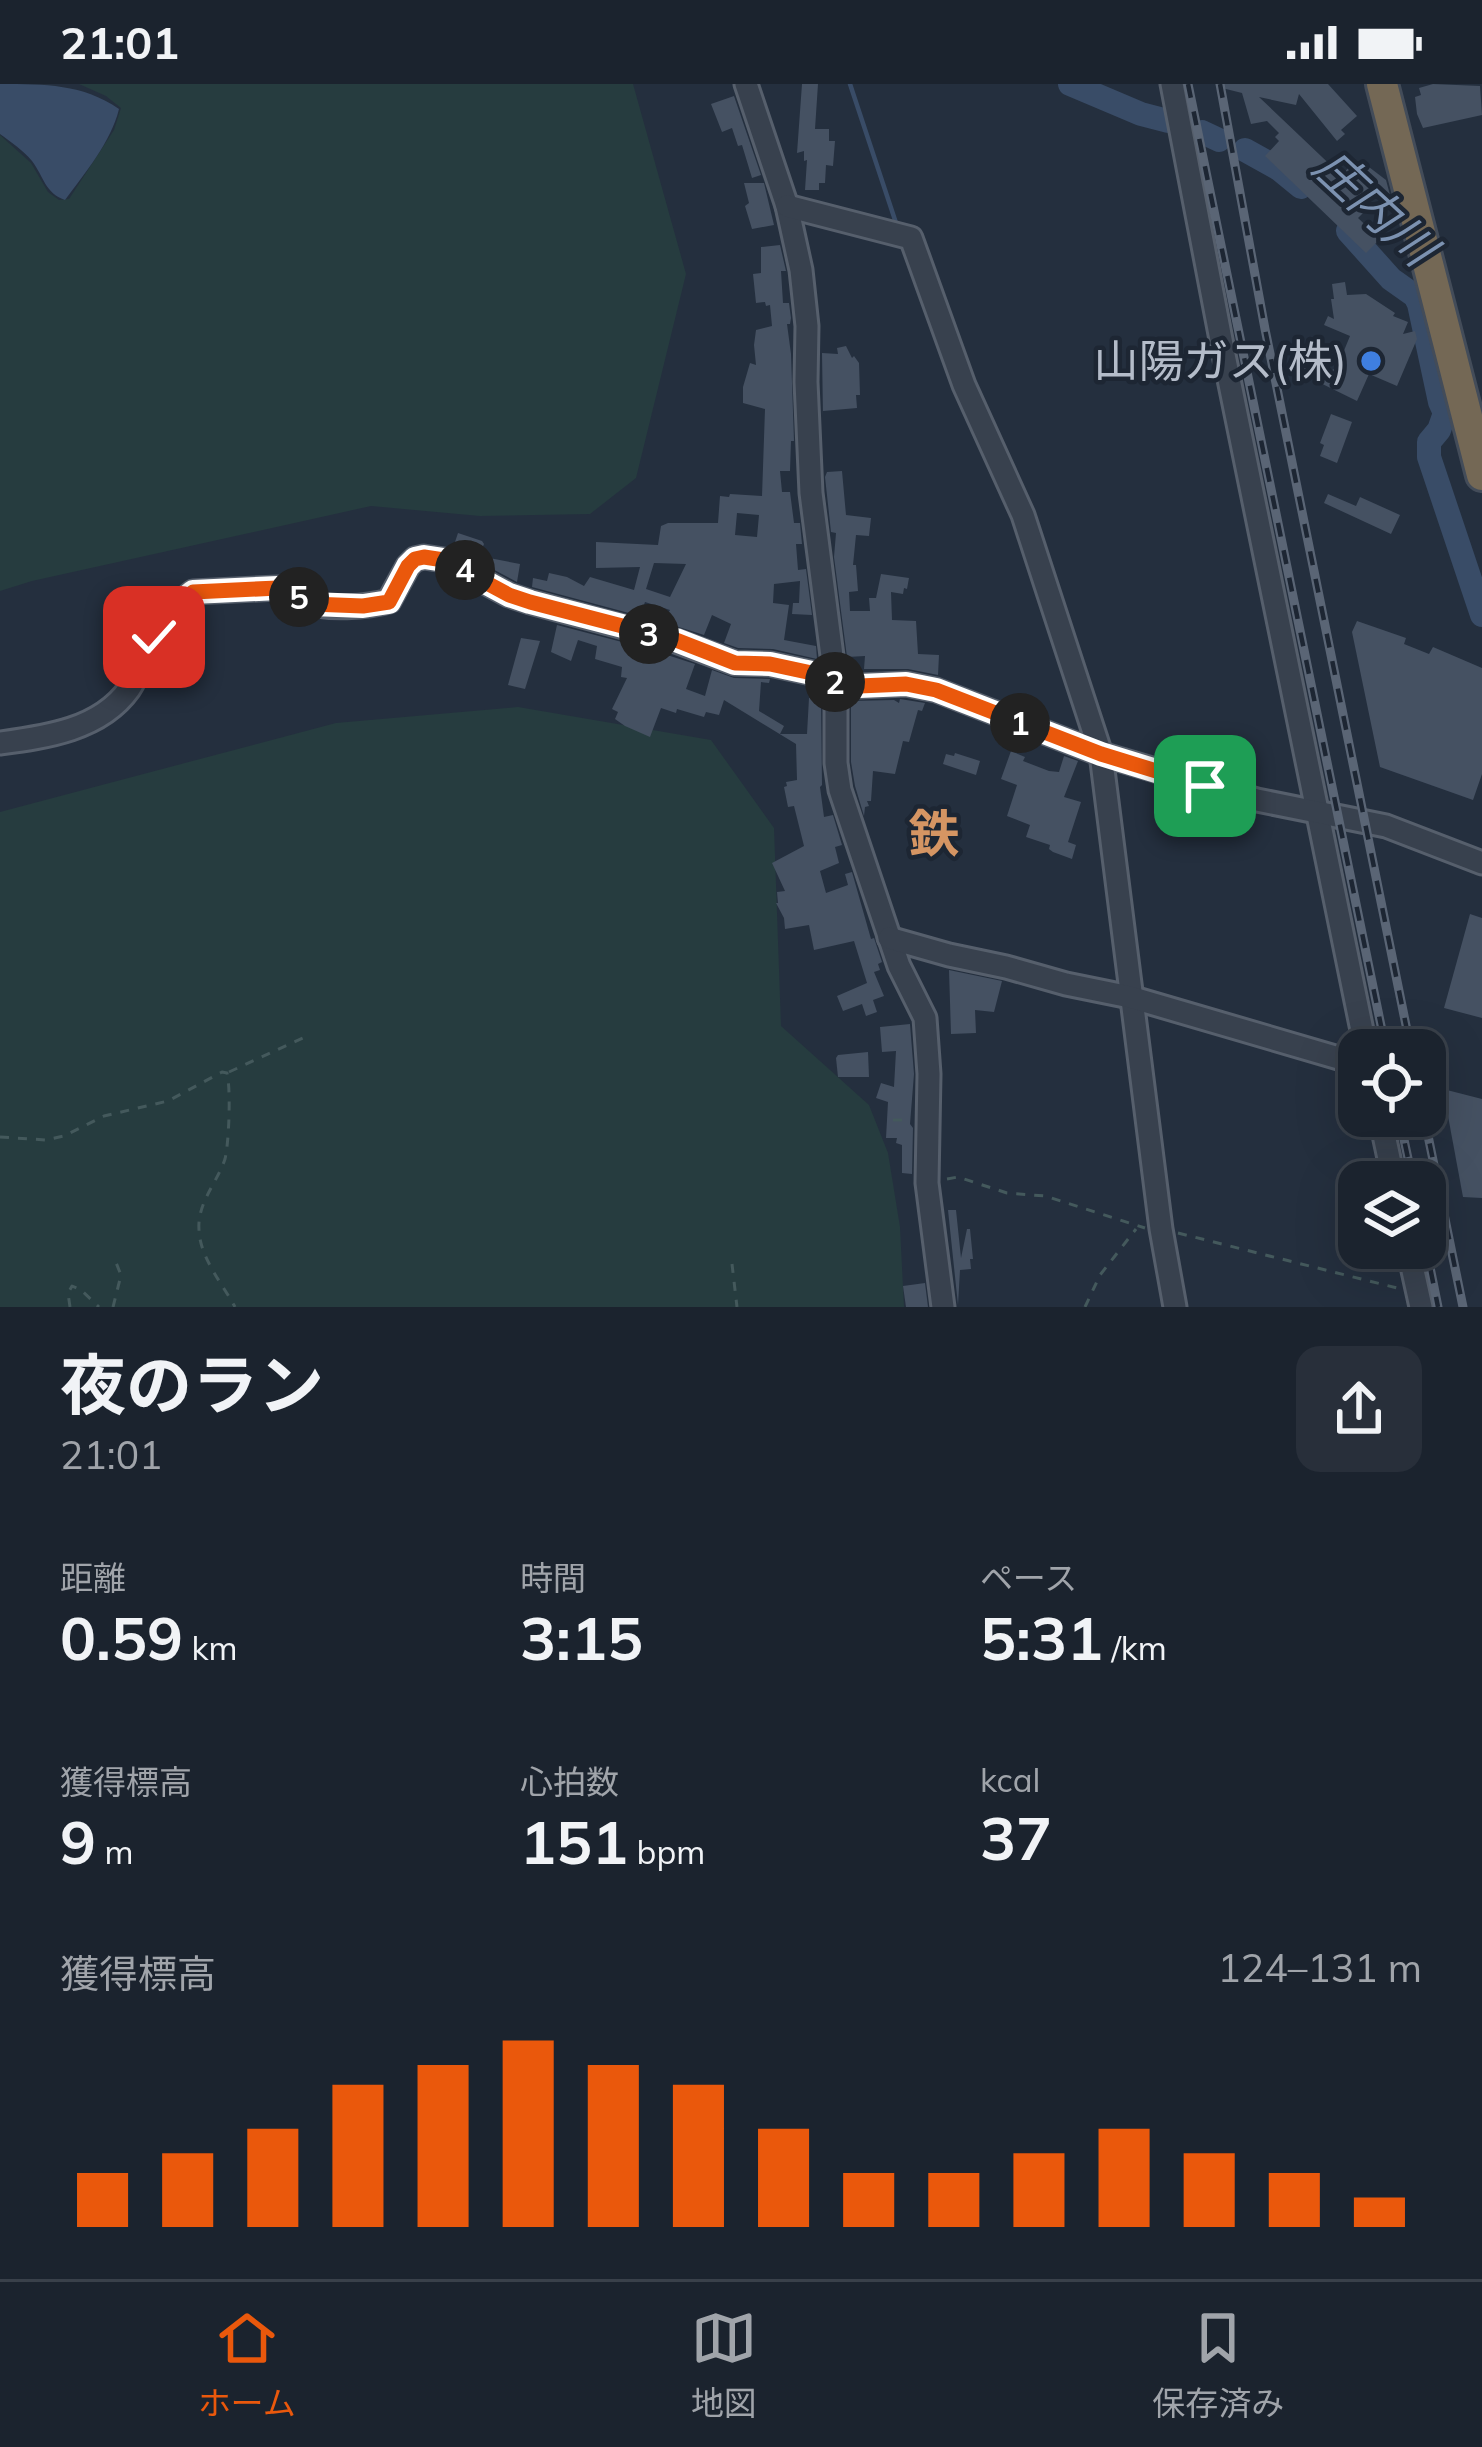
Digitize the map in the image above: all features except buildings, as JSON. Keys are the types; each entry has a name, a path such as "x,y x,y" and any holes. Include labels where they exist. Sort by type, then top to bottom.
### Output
{"highway":[{"path":"1382,84 1482,475"}],"street":[{"path":"746,84 788,206 801,270 811,493 835,683 840,790 899,966 925,1018 927,1183 943,1307"},
{"path":"1172,84 1362,1029"},
{"path":"788,206 911,238 964,385 1023,515 1101,754 1175,1307"},
{"path":"0,743 56,734 111,708 134,681 154,637 178,624 183,600 193,592 278,588 311,604 379,604 389,602 408,566 424,557 444,560 509,595 676,640 717,658 770,664 835,683 906,684 936,690 1101,754 1205,786 1386,826 1482,862"},
{"path":"889,938 1130,997 1338,1058"},
{"path":"1412,1269 1420,1307"}],"path":[{"path":"0,1137 46,1140 64,1136 104,1116 167,1101 303,1038"},
{"path":"227,1073 226,1154 202,1204 199,1230 207,1261 235,1307"},
{"path":"1085,1307 1093,1285 1137,1227"},
{"path":"113,1307 121,1275 115,1260"},
{"path":"732,1264 737,1307"},
{"path":"70,1307 72,1286 99,1307"}],"green space":[{"path":"79,84 633,84 686,274 636,478 590,514 480,516 371,506 0,591 0,135 31,163 48,192 59,200 69,199 114,130 121,108"},
{"path":"518,707 711,740 774,828 781,1026 869,1105 888,1153 900,1227 904,1307 0,1307 0,812 336,723"}],"water":[{"path":"0,84 77,90 119,109 104,145 65,200 49,189 29,157 0,134"}],"waterway":[{"path":"850,84 896,223"},
{"name":"庄内川","path":"1070,84 1168,121"},
{"name":"庄内川","path":"1202,132 1219,140"},
{"name":"庄内川","path":"1245,150 1301,187"},
{"name":"庄内川","path":"1348,231 1419,304 1445,413 1429,442 1429,457 1482,615"}],"railway":[{"path":"1188,84 1382,1029"},
{"path":"1220,84 1407,1029"},
{"path":"1403,1137 1409,1161"},
{"path":"1428,1137 1463,1307"},
{"path":"1430,1269 1438,1307"}],"place":[{"name":"山陽ガス(株)","path":"1371,361"}],"district":[{"name":"鉄","path":"934,834"}],"route":[{"path":"154,637 178,624 183,600 193,592 278,588 311,604 389,602 408,566 424,557 444,560 509,595 676,640 735,663 770,664 835,678 836,687 906,684 936,690 1101,754 1205,786"}]}
